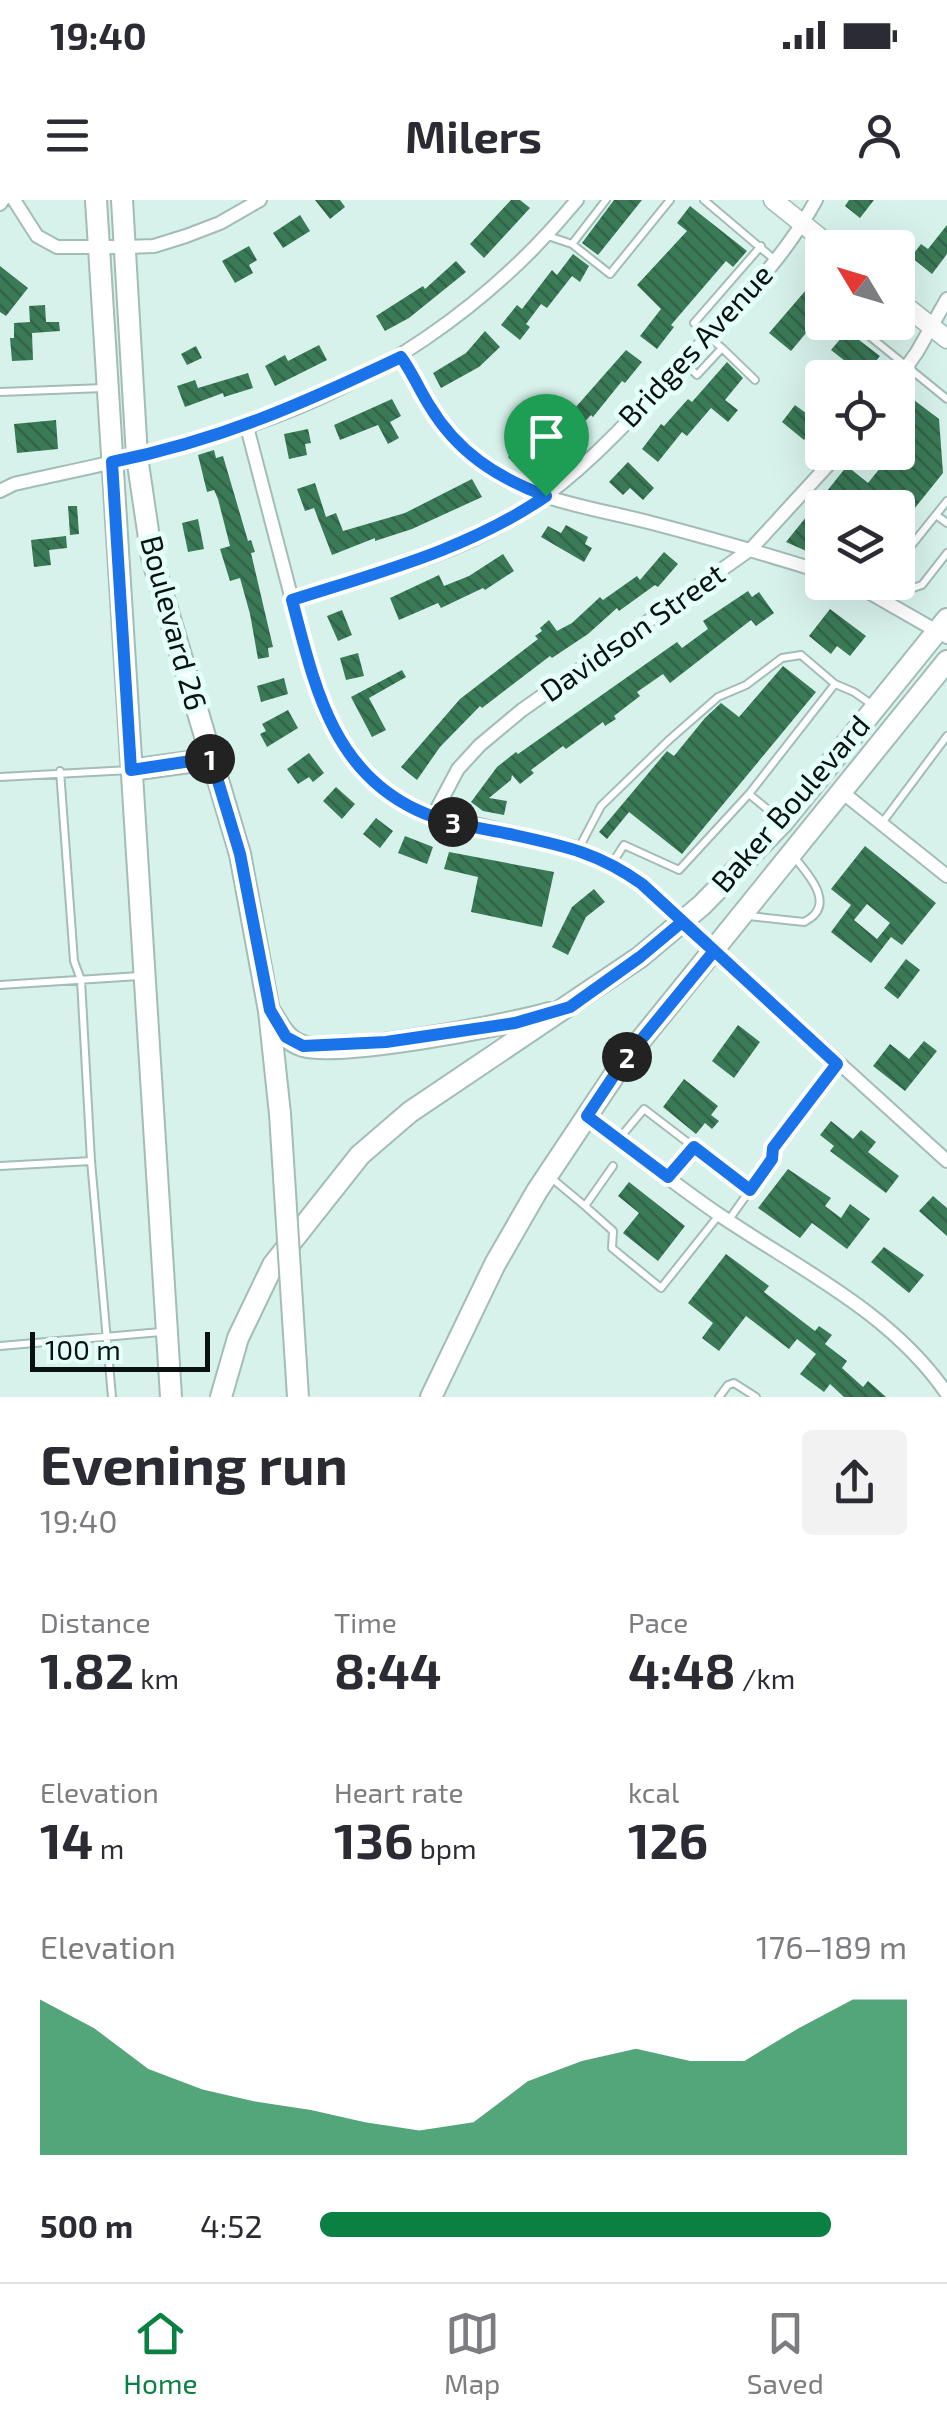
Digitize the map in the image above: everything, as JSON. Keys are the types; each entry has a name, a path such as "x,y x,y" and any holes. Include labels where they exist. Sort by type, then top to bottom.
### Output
{"main road":[{"name":"Boulevard 26","path":"96,200 171,1397"},
{"name":"Boulevard 26","path":"122,200 138,457 157,582 240,854 270,1010 298,1397"},
{"path":"773,200 811,230"},
{"path":"915,313 940,333"},
{"name":"Baker Boulevard","path":"221,1397 238,1338 273,1265 335,1182 398,1121 640,957 733,877 944,629"},
{"name":"Baker Boulevard","path":"431,1397 495,1264 623,1062 947,661"},
{"path":"131,770 211,758"},
{"path":"270,1010 286,1037 315,1047 386,1042 515,1023 570,1007"}],"street":[{"path":"21,203 37,236 57,248 126,248 154,246 186,236 220,223 260,200"},
{"path":"0,490 247,427 401,357 452,320 546,236 576,200"},
{"name":"Bridges Avenue","path":"292,600 445,551 511,520 546,496 600,449 708,336 776,261 804,224 816,200"},
{"path":"915,360 940,333 947,299"},
{"path":"401,357 447,432 474,460 507,481 546,496 805,566"},
{"path":"247,427 316,688 339,742 370,780 388,794 433,816 578,849 612,863 642,884 947,1161"},
{"name":"Davidson Street","path":"433,816 458,769 480,745 522,710 751,549 823,470"},
{"path":"885,600 944,629"},
{"path":"842,792 947,876"},
{"path":"587,1116 724,1218 856,1303 906,1344 947,1394"}],"lane":[{"path":"572,244 606,200"},
{"path":"546,236 572,244 610,274 670,200"},
{"path":"704,200 776,261"},
{"path":"694,323 761,246"},
{"path":"708,336 755,380"},
{"path":"871,340 889,360"},
{"path":"684,362 696,375 722,348"},
{"path":"915,381 947,399"},
{"path":"0,392 108,388"},
{"path":"915,541 947,501"},
{"path":"936,515 947,523"},
{"path":"915,588 922,585 947,554"},
{"path":"578,849 601,806 636,770 718,697 746,684 782,658 801,655 835,684 876,708"},
{"path":"612,863 624,845 679,870 749,794 835,684"},
{"path":"882,824 947,736"},
{"path":"0,777 131,770"},
{"path":"60,771 74,961 81,980 91,1162 112,1397"},
{"path":"749,794 783,822"},
{"path":"742,916 804,922 811,919 821,900 814,882 792,855"},
{"path":"0,985 145,976"},
{"path":"548,1175 613,1231 612,1248 662,1288 750,1190 772,1159 773,1148 837,1064"},
{"path":"618,1140 644,1110 750,1190"},
{"path":"668,1177 694,1147"},
{"path":"0,1166 91,1162"},
{"path":"585,1206 613,1166"},
{"path":"0,1346 167,1332"},
{"path":"719,1397 734,1383 756,1397"}],"building":[{"path":"315,200 340,200 345,207 330,219"},
{"path":"511,200 520,200 530,208 484,258 470,244"},
{"path":"614,200 642,200 598,255 582,243"},
{"path":"849,200 874,200 860,218 845,206"},
{"path":"690,206 747,251 733,267 726,261 671,325 674,327 657,349 640,336 661,309 637,285 687,231 677,223"},
{"path":"300,215 310,231 283,248 273,233"},
{"path":"947,225 947,254 932,274 915,260 921,244 928,249"},
{"path":"249,246 257,260 249,265 253,273 235,283 222,261"},
{"path":"573,254 589,266 580,282 572,276 547,308 541,304 520,340 501,325 517,305 522,309 552,270 557,275"},
{"path":"456,261 466,272 409,318 385,331 376,316 423,286 425,289"},
{"path":"0,266 28,288 6,316 0,312"},
{"path":"805,291 805,334 791,351 769,333"},
{"path":"45,305 46,322 59,322 60,331 32,333 33,360 12,361 10,338 14,338 14,323 30,322 29,306"},
{"path":"485,331 500,347 479,367 441,388 433,373 466,353"},
{"path":"839,340 859,340 880,356 877,360 844,360 831,350"},
{"path":"319,345 327,360 275,386 265,366 285,355 288,361"},
{"path":"196,346 202,358 187,365 181,354"},
{"path":"626,350 642,362 625,383 622,381 593,417 563,444 556,438 521,471 508,457 537,430 544,436 572,406 575,408"},
{"path":"727,362 743,378 725,400 738,410 728,422 711,408 687,436 682,432 658,462 642,449 661,424 664,426 688,399 692,402"},
{"path":"248,373 253,388 224,397 223,393 185,407 177,386 195,380 198,388"},
{"path":"392,399 401,416 390,422 399,438 388,444 378,425 340,440 334,425"},
{"path":"915,401 939,419 943,473 915,508 915,490 828,490 844,470 852,470 868,483 878,470 915,470"},
{"path":"795,405 805,412 805,439 804,440 782,422"},
{"path":"56,420 58,449 17,453 14,424"},
{"path":"308,429 311,443 305,444 307,455 289,459 284,434"},
{"path":"214,450 216,458 223,456 248,541 251,540 255,552 251,553 273,647 268,648 269,657 258,659 240,578 230,581 220,549 230,546 218,499 214,490 207,492 198,455"},
{"path":"628,462 654,488 643,500 630,488 623,495 609,482"},
{"path":"472,479 482,497 412,529 332,555 314,508 305,511 297,489 315,483 326,517 336,513 343,531 405,513"},
{"path":"68,506 77,506 79,534 70,535"},
{"path":"805,518 805,550 786,542"},
{"path":"198,519 204,549 188,552 182,523"},
{"path":"566,525 588,537 585,544 592,548 584,562 541,537 548,526 561,533"},
{"path":"66,536 67,548 49,550 51,565 34,567 31,540"},
{"path":"664,552 678,564 658,587 655,585 619,611 617,608 588,634 480,706 440,747 417,780 401,767 460,699 538,639 535,636 549,620 557,631 572,623 600,597 603,600 637,576 640,580"},
{"path":"503,554 514,571 485,590 441,608 438,603 399,620 390,598 439,575 444,586 469,576"},
{"path":"748,591 752,597 759,592 774,613 756,626 751,620 670,683 663,674 637,692 640,696 614,716 616,719 605,726 603,722 566,749 563,746 531,770 534,773 520,784 512,775 489,798 507,801 504,815 483,811 471,802 497,767 516,752 677,642 682,648 708,629 703,621"},
{"path":"830,609 866,636 850,656 837,646 831,654 809,636"},
{"path":"342,610 352,635 338,641 327,616"},
{"path":"358,653 364,676 346,680 340,658"},
{"path":"783,666 816,692 682,854 629,812 607,839 599,832 667,751 674,756 721,703 739,717"},
{"path":"402,670 406,677 369,698 386,730 372,737 351,697"},
{"path":"284,678 288,694 261,702 257,686"},
{"path":"288,710 298,728 267,747 260,734 266,731 262,724"},
{"path":"309,753 324,773 313,782 309,777 298,784 287,769"},
{"path":"336,787 355,804 342,819 323,801"},
{"path":"376,818 393,831 380,848 363,834"},
{"path":"405,836 433,847 427,864 398,853"},
{"path":"865,846 936,903 902,945 891,937 871,963 831,932 851,905 831,889","holes":["867,904 890,923 877,939 854,920"]},
{"path":"449,852 554,872 542,927 471,912 478,877 444,869"},
{"path":"594,889 605,902 586,917 568,955 552,947 572,907"},
{"path":"906,959 920,970 898,999 884,988"},
{"path":"738,1025 760,1042 734,1078 712,1061"},
{"path":"924,1041 937,1051 905,1091 873,1066 890,1044 909,1059"},
{"path":"684,1079 718,1106 711,1115 719,1121 712,1129 705,1123 696,1134 663,1107"},
{"path":"831,1121 853,1139 861,1130 876,1142 868,1152 899,1176 886,1193 830,1151 834,1146 820,1135"},
{"path":"788,1169 831,1198 825,1206 841,1218 850,1204 870,1219 847,1249 812,1223 800,1238 758,1208"},
{"path":"629,1182 685,1226 658,1261 623,1233 639,1213 618,1196"},
{"path":"933,1196 947,1208 947,1236 919,1211"},
{"path":"884,1247 924,1275 909,1293 871,1262"},
{"path":"726,1254 769,1286 764,1292 815,1331 819,1326 832,1335 825,1344 847,1361 842,1368 863,1387 868,1381 886,1397 844,1397 830,1384 824,1392 800,1374 816,1354 797,1339 789,1349 746,1316 719,1351 702,1338 713,1323 688,1303"}],"route":[{"path":"401,357 447,432 474,460 507,481 546,496 511,520 445,551 292,600 316,688 339,742 370,780 388,794 419,812 573,848 612,863 642,884 837,1064 773,1148 772,1159 750,1190 694,1147 668,1177 587,1116 623,1062 714,951 682,922 570,1007 515,1023 386,1042 303,1046 286,1037 270,1010 240,854 211,758 131,770 112,462 247,427 401,357"}]}
